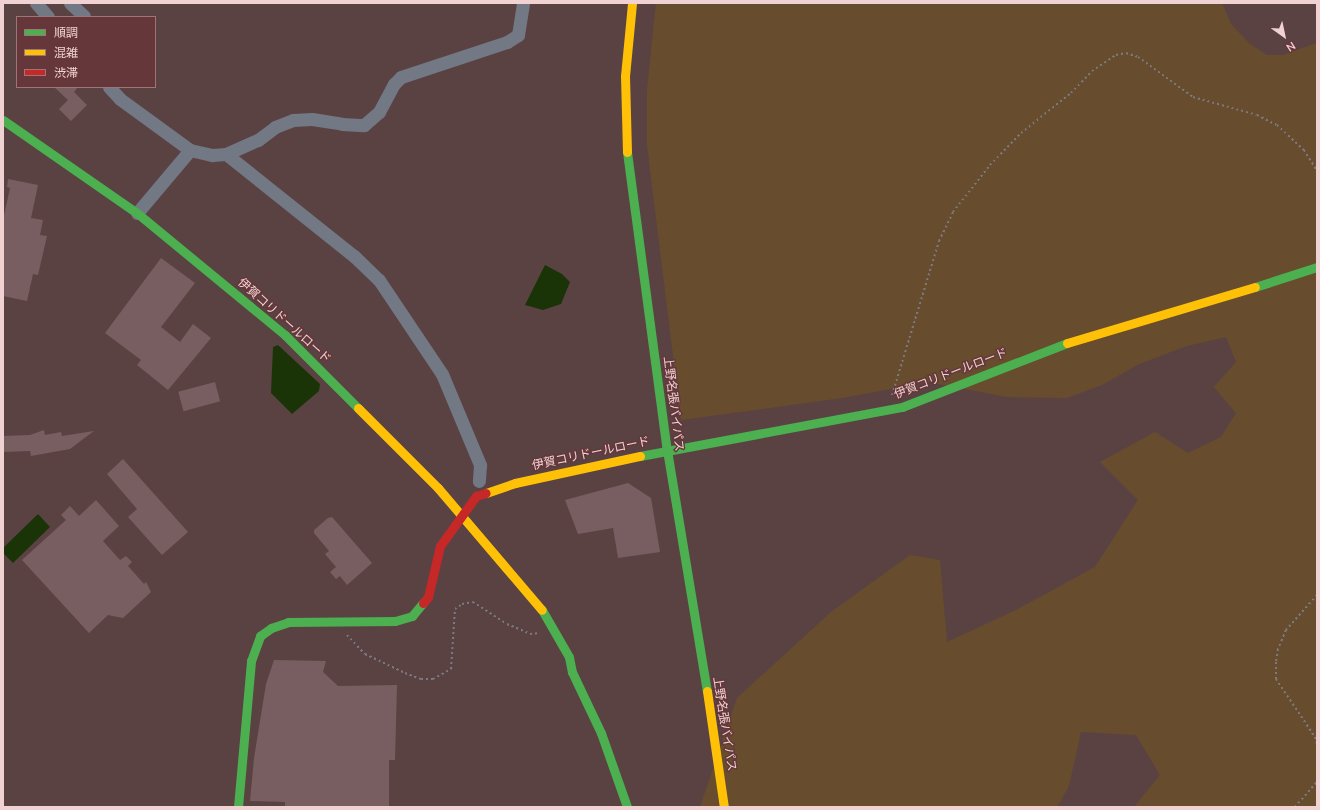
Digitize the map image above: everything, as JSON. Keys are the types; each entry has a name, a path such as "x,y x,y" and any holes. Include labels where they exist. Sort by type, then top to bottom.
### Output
{"main road":[{"name":"上野名張バイパス","path":"632,3 625,76 626,152 667,450 714,730 724,807"},
{"name":"伊賀コリドールロード","path":"3,120 137,213 304,352 438,488 460,515 476,496 497,488 667,450 902,407 1062,344 1193,307 1317,267"},
{"path":"238,807 255,646 265,632 280,624 395,621 412,616 419,610 428,597 440,546 460,515 533,597 554,629 569,657 572,672 601,733 627,807"}],"street":[{"path":"36,3 47,16"},
{"path":"70,3 84,16"},
{"path":"110,88 120,99 190,150 212,155 226,154 258,140 275,128 292,120 312,119 342,124 364,125 379,112 394,84 401,77 507,42 518,35 523,3"},
{"path":"137,213 190,150"},
{"path":"226,154 354,256 379,280 442,374 480,465 480,481"}],"path":[{"path":"887,410 939,240 953,212 990,165 1021,133 1071,93 1092,71 1116,55 1126,53 1138,57 1193,98 1257,115 1277,125 1304,150 1317,171"},
{"path":"1317,594 1286,630 1278,649 1276,662 1276,679 1315,737 1317,744"},
{"path":"337,622 354,646 364,654 421,679 433,679 451,669 455,609 462,604 473,602 507,624 530,634 554,629"},
{"path":"1295,807 1317,782"}],"shaded area":[{"path":"656,3 1222,3 1231,24 1250,44 1267,55 1283,55 1317,43 1317,807 1134,807 1160,775 1136,735 1081,732 1069,786 1057,807 700,807 737,698 831,612 910,555 940,560 947,642 1018,609 1095,567 1138,500 1100,462 1155,432 1188,453 1221,437 1236,413 1214,387 1236,362 1226,337 1187,346 1139,364 1102,385 1067,398 1007,397 928,382 842,398 681,420 647,145 647,90"},
{"path":"545,265 562,274 570,282 561,304 543,310 525,305"},
{"path":"278,345 320,384 319,391 292,414 271,393 273,347"},
{"path":"38,514 50,527 13,563 3,553 3,548"}],"building":[{"path":"55,88 77,88 74,92 87,105 71,121 59,109 68,100"},
{"path":"8,179 38,185 31,218 43,220 40,235 47,236 38,275 33,274 27,301 3,296 3,220 10,188 7,187"},
{"path":"161,258 195,283 161,327 180,342 193,324 211,338 168,390 137,365 141,360 105,333"},
{"path":"215,382 220,401 183,411 178,392"},
{"path":"44,430 45,435 61,432 62,436 94,431 70,449 31,456 30,451 3,452 3,436 30,435"},
{"path":"123,459 188,532 162,555 128,517 137,509 107,474"},
{"path":"628,483 651,498 660,552 618,558 613,528 578,534 565,500"},
{"path":"96,500 119,526 103,541 120,560 126,556 132,562 128,566 144,584 146,582 151,592 123,618 108,615 89,633 22,560 66,520 61,515 70,506 79,516"},
{"path":"332,517 372,563 347,585 340,576 336,579 330,572 336,567 325,554 329,551 314,533 314,530 328,518"},
{"path":"274,660 326,661 323,672 338,686 397,685 395,760 389,760 389,807 285,807 285,802 250,801 254,758 266,684"}],"traffic: fast":[{"path":"3,120 137,213 285,335 358,408"},
{"path":"627,152 667,450 707,691"},
{"path":"1255,287 1317,267"},
{"path":"640,456 902,407 1067,343"},
{"path":"238,807 251,661 260,636 271,628 288,622 395,621 412,616 423,603"},
{"path":"542,610 569,657 572,672 601,733 627,807"}],"traffic: slow":[{"path":"627,152 625,76 632,3"},
{"path":"1067,343 1255,287"},
{"path":"358,408 438,488 542,610"},
{"path":"486,493 515,483 640,456"},
{"path":"707,691 724,807"}],"traffic: jam":[{"path":"423,603 428,597 440,546 476,496 486,493"}]}
